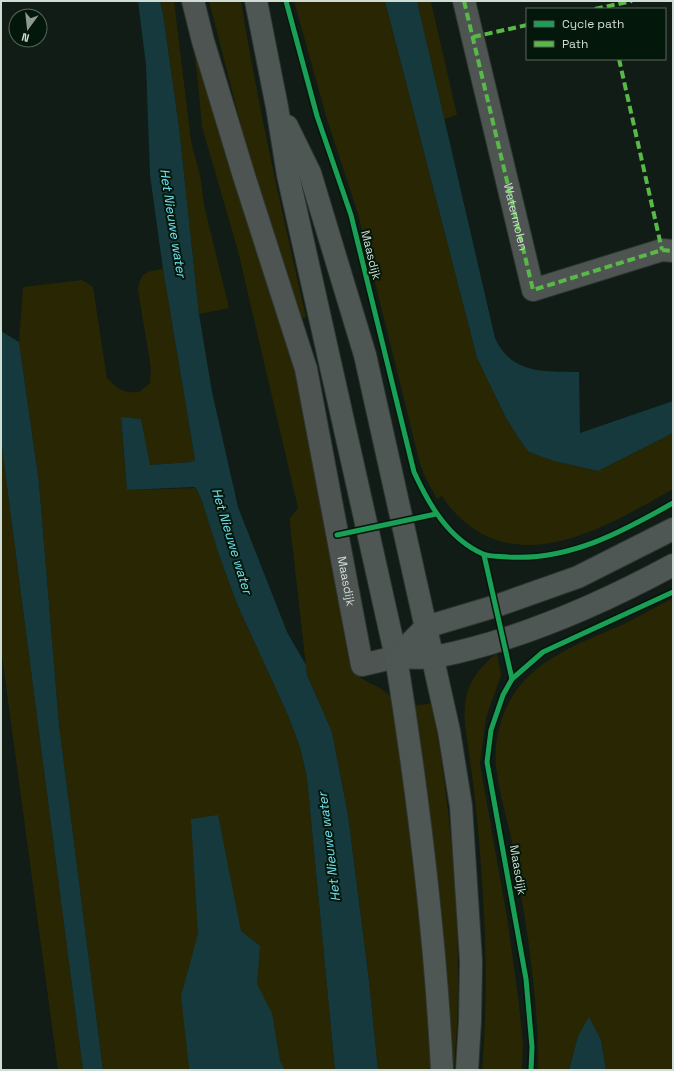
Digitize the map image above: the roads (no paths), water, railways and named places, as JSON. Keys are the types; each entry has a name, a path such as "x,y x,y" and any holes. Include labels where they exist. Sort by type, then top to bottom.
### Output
{"main road":[{"path":"256,1 277,107 288,175 396,657 407,725 436,967 442,1070"},
{"path":"277,107 310,173 365,355 434,657 449,731 461,806 471,961 470,1021 467,1070"},
{"path":"396,657 426,626 496,606 578,577 673,529"},
{"path":"396,657 434,657 503,638 568,614 640,583 673,565"}],"street":[{"name":"Maasdijk","path":"193,1 203,41 244,176 306,369 362,665 396,657"},
{"name":"Watermolen","path":"464,1 532,290 662,250 673,251"}],"water":[{"name":"Het Nieuwe water","path":"138,1 160,1 163,14 179,127 199,314 212,392 238,507 287,632 306,665 307,675 332,732 348,815 369,981 378,1070 335,1070 307,778 300,747 287,713 237,604 219,555 201,498 196,488 193,487 127,490 121,417 141,419 150,465 191,462 195,460 163,269 150,175 146,65"},
{"path":"385,1 417,1 495,338 502,350 510,359 520,365 530,368 542,371 579,372 580,433 673,401 673,433 598,471 554,461 529,452 520,440 506,418 477,358"},
{"path":"1,331 19,342 39,483 59,725 103,1070 83,1070 1,440"},
{"path":"218,815 241,931 260,946 257,984 272,1013 280,1061 285,1070 190,1070 189,1067 181,996 198,934 191,819"},
{"path":"589,1017 601,1040 606,1070 569,1070 578,1036"}]}
